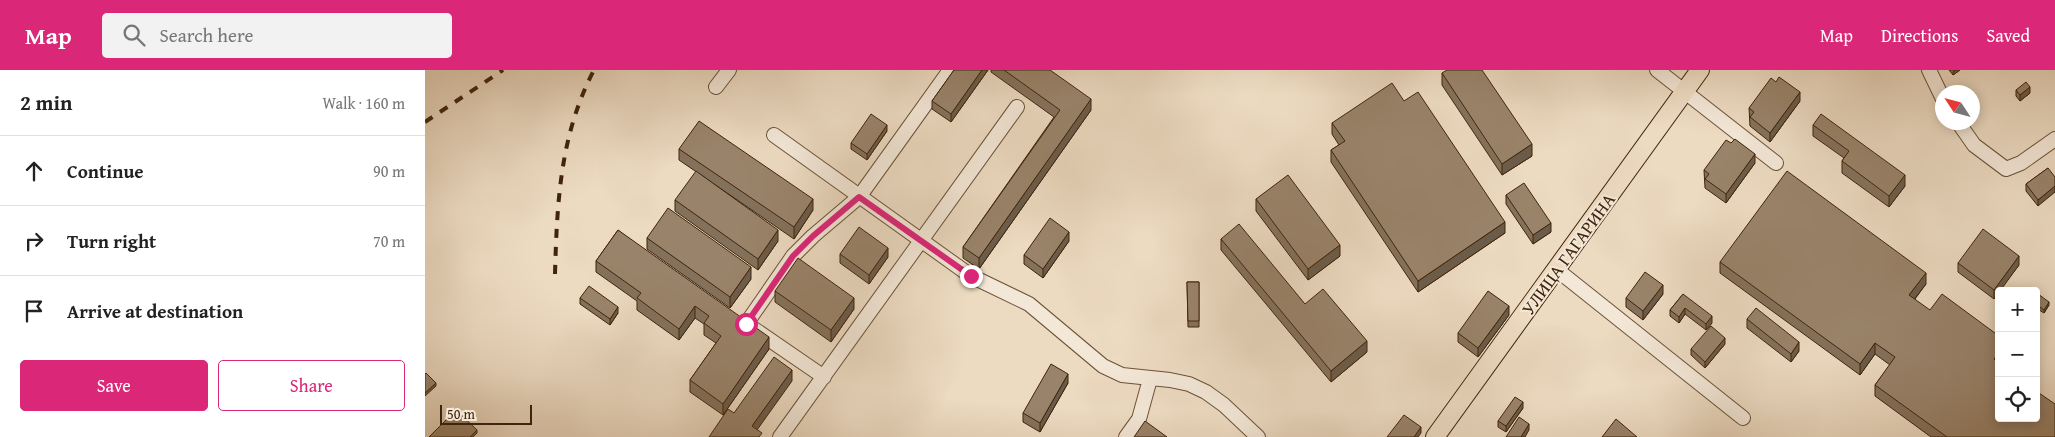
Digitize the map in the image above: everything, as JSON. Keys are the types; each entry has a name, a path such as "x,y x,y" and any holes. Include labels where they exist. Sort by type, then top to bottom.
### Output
{"main road":[{"name":"УЛИЦА ГАГАРИНА","path":"1435,437 1700,70"}],"street":[{"path":"716,87 729,70"},
{"path":"824,377 742,321 793,256 813,236 859,197 950,70"},
{"path":"1657,70 1776,163"},
{"path":"1929,70 1936,85"},
{"path":"780,437 922,242 1017,107"},
{"path":"1963,130 1974,146 2006,169 2021,163 2055,139"},
{"path":"774,135 971,276 1029,304 1103,366 1121,375 1189,384 1206,392 1224,405 1257,437"},
{"path":"1556,269 1743,418"},
{"path":"1126,437 1139,419 1150,379"}],"building":[{"path":"954,70 982,70 951,114 932,101"},
{"path":"1004,70 1050,70 1091,99 979,258 963,247 1060,110"},
{"path":"1447,70 1482,70 1532,144 1502,164 1442,73"},
{"path":"1779,77 1800,92 1770,133 1750,117 1754,112 1749,108 1771,78 1776,82"},
{"path":"2026,82 2030,87 2020,95 2016,90"},
{"path":"1392,83 1404,101 1418,92 1505,222 1418,281 1331,150 1345,141 1332,123"},
{"path":"871,114 887,125 867,154 851,143"},
{"path":"1821,114 1905,175 1889,196 1842,161 1849,151 1813,125"},
{"path":"699,121 813,199 794,227 679,149"},
{"path":"1735,139 1755,154 1726,194 1705,179 1709,174 1704,170 1726,140 1731,143"},
{"path":"2048,168 2055,177 2055,186 2038,200 2026,184"},
{"path":"696,171 778,230 758,259 675,200"},
{"path":"1787,171 1926,273 1909,295 1930,310 1942,294 1995,333 1995,422 2040,422 2040,394 2055,404 2055,437 1947,437 1875,385 1895,357 1875,343 1860,364 1720,262"},
{"path":"1288,175 1340,245 1308,269 1256,199"},
{"path":"1524,183 1551,223 1533,235 1506,195"},
{"path":"668,208 751,267 730,297 647,238"},
{"path":"1050,218 1069,232 1043,269 1024,255"},
{"path":"1239,224 1305,304 1323,289 1367,341 1331,371 1221,239"},
{"path":"859,227 888,248 869,275 840,254"},
{"path":"1983,229 2019,256 1994,290 1958,263"},
{"path":"618,230 769,337 723,404 690,380 721,336 704,323 709,316 695,306 679,329 637,298 641,293 596,261"},
{"path":"798,258 854,298 831,330 775,291"},
{"path":"1645,272 1663,285 1643,311 1626,298"},
{"path":"1187,282 1199,282 1199,321 1188,321"},
{"path":"589,286 618,307 610,319 580,298"},
{"path":"1488,291 1509,306 1478,348 1458,333"},
{"path":"1683,294 1712,316 1706,324 1685,308 1679,317 1670,310"},
{"path":"2040,295 2049,302 2044,310 2040,307"},
{"path":"1756,308 1799,342 1791,354 1747,319"},
{"path":"1711,326 1725,338 1705,362 1691,349"},
{"path":"774,357 792,370 752,426 762,433 759,437 709,437 728,409 734,413"},
{"path":"1051,364 1068,374 1040,423 1023,413"},
{"path":"425,374 436,383 425,393"},
{"path":"1515,397 1523,402 1506,426 1498,421"},
{"path":"456,410 477,430 470,437 429,437"},
{"path":"1404,415 1421,427 1414,437 1387,437"},
{"path":"1519,417 1529,424 1521,437 1506,437"},
{"path":"1616,419 1637,437 1602,437"},
{"path":"1145,421 1167,437 1134,437"}],"railway":[{"path":"425,122 503,70"},
{"path":"555,274 559,195 567,144 583,94 594,70"}],"route":[{"path":"746,324 793,256 813,236 859,197 971,276"}]}
